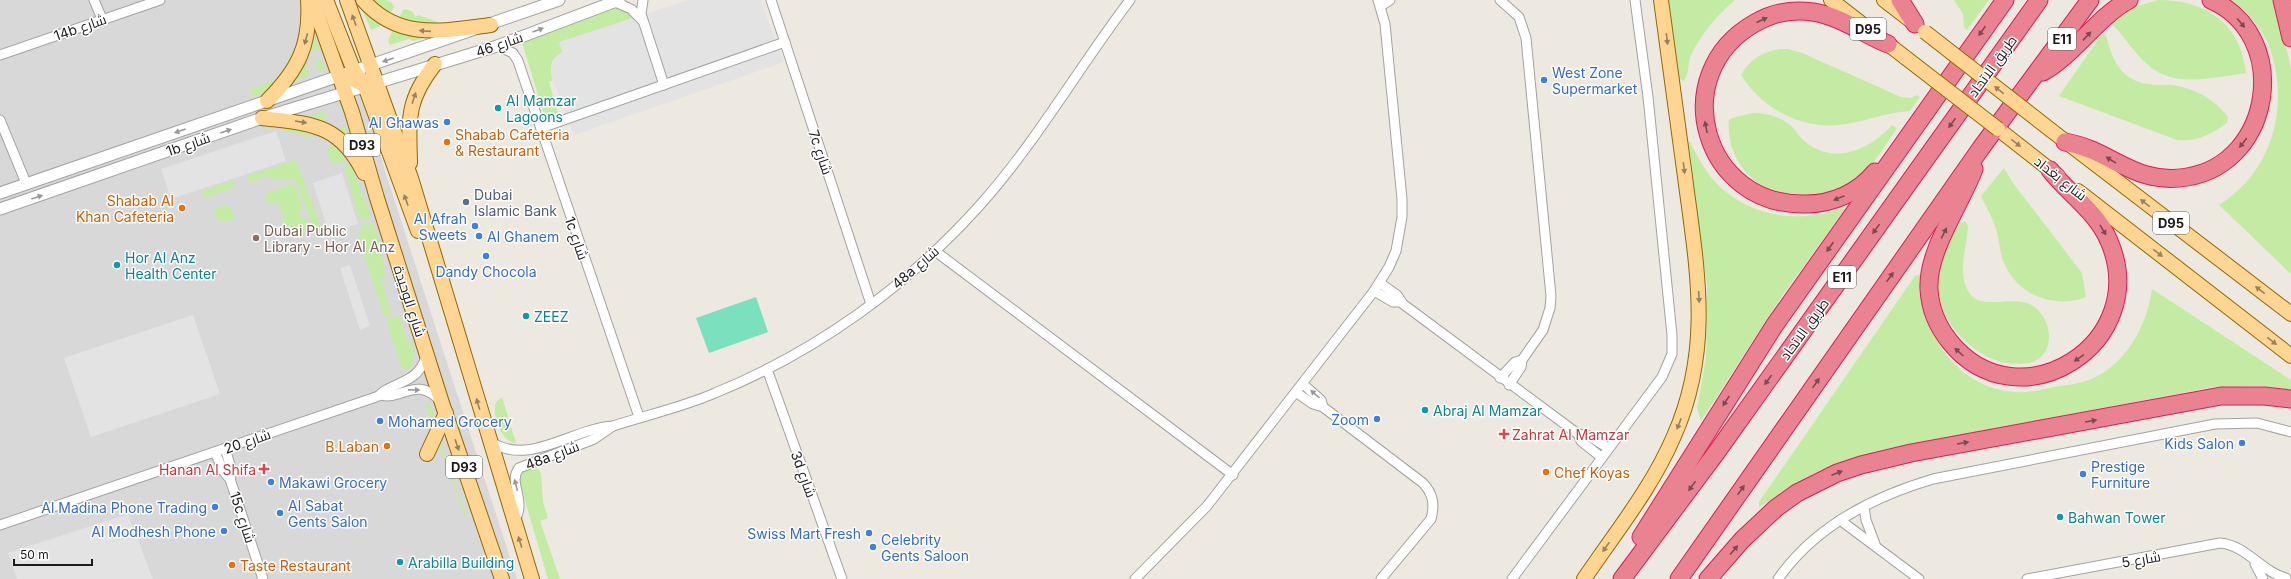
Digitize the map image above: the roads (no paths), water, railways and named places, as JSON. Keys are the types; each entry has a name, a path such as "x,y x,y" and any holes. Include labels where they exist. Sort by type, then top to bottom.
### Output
{"highway":[{"path":"1900,0 1920,28"},
{"name":"طريق الاتحاد","path":"1622,579 1716,453 2040,0"},
{"name":"E11","path":"1679,579 1981,148 2035,78 2090,0"},
{"path":"2035,78 2070,53 2110,13 2129,0"},
{"path":"2065,142 2094,150 2135,173 2162,179 2182,178 2202,174 2232,156 2247,139 2260,113 2263,98 2262,69 2256,46 2243,25 2226,8 2211,0"},
{"path":"2282,0 2291,38"},
{"path":"1616,579 1774,326 1909,136 2001,3"},
{"path":"1888,44 1840,20 1817,13 1794,11 1760,21 1736,37 1716,62 1706,88 1704,117 1707,131 1717,157 1735,179 1762,196 1796,205 1831,201 1856,189 1872,175 1893,150 1909,136"},
{"path":"1981,148 1961,201 1935,252 1929,274 1929,290 1936,321 1954,347 1977,365 2002,374 2021,376 2041,375 2053,372 2077,360 2088,351 2105,331 2115,307 2119,280 2117,266 2109,240 2094,217 2050,170"},
{"path":"1708,579 1742,540 1776,508 1814,483 1861,465 1940,448 2213,398 2242,395 2291,399"}],"main road":[{"path":"267,101 291,74 301,56 308,32 308,0"},
{"name":"شارع الوحيدة","path":"312,0 352,112 377,198 427,354 502,579"},
{"path":"326,0 354,72 371,84 418,233 431,246"},
{"name":"D93","path":"347,0 371,66 371,84 411,178 488,440 532,579"},
{"path":"363,0 384,18 413,30 439,31 491,25"},
{"path":"1584,579 1664,458 1685,407 1698,348 1698,286 1662,0"},
{"name":"شارع بغداد","path":"1831,0 2291,356"},
{"name":"D95","path":"1884,0 2065,142 2291,314"},
{"path":"411,178 411,108 417,90 435,64"},
{"path":"340,76 371,84"},
{"path":"262,118 308,123 333,135 352,153 377,198"},
{"path":"427,454 445,410"}],"street":[{"path":"94,0 102,19"},
{"name":"14b شارع","path":"0,56 102,19 160,0"},
{"name":"شارع 46","path":"371,66 559,0"},
{"path":"643,0 641,8 643,21 664,85"},
{"name":"7c شارع","path":"771,0 872,304"},
{"name":"48a شارع","path":"488,440 504,449 528,451 598,428 613,426 713,394 767,370 821,340 872,304 935,251 976,209 1003,177 1130,0"},
{"path":"1135,579 1181,534 1233,475 1380,283 1396,251 1400,234 1402,211 1385,24 1379,3 1390,0"},
{"path":"1500,0 1518,17 1526,38 1551,296 1549,314 1544,330 1522,360 1521,367 1509,385"},
{"path":"1512,579 1601,457 1662,377 1670,362 1673,344 1648,97 1635,0"},
{"path":"617,1 631,8 643,21"},
{"name":"شارع 46","path":"371,84 497,46 617,1"},
{"path":"541,128 785,42"},
{"name":"1c شارع","path":"497,46 513,54 518,61 639,418"},
{"name":"1b شارع","path":"0,192 371,66"},
{"name":"1b شارع","path":"0,209 262,118 371,84"},
{"path":"0,120 26,183"},
{"path":"935,251 1233,475"},
{"path":"1380,283 1397,295 1400,302 1509,385 1578,434 1588,436 1608,448"},
{"path":"1374,291 1393,302 1400,302"},
{"name":"شارع 20","path":"380,396 384,391 412,378 419,372 427,354"},
{"path":"1500,378 1515,362 1522,360"},
{"name":"3d شارع","path":"767,370 842,579"},
{"path":"1303,384 1321,400 1323,407"},
{"name":"شارع 20","path":"0,525 380,396 386,396 408,389 417,389 432,394 445,410"},
{"path":"1296,393 1313,404 1323,407 1423,483 1429,490 1433,499 1434,509 1431,518 1381,579"},
{"path":"1778,579 1793,558 1807,544 1840,520 1898,491 1933,480 2215,424 2257,423 2291,432"},
{"name":"48a شارع","path":"514,522 520,507 514,480 519,468 594,439 613,426"},
{"path":"1578,434 1581,441 1601,457"},
{"name":"15c شارع","path":"226,448 232,472 230,479"},
{"name":"15c شارع","path":"215,452 223,471 230,479 263,579"},
{"path":"1864,507 1866,520 1876,545"},
{"path":"1840,520 1876,545 1919,579"},
{"name":"شارع 5","path":"2027,579 2181,552 2214,543 2232,546 2272,573 2287,579"},
{"name":"شارع 5","path":"2250,558 2263,579"}],"place":[{"name":"West Zone Supermarket","path":"1544,80"},
{"name":"Al Mamzar Lagoons","path":"498,108"},
{"name":"Al Ghawas","path":"447,122"},
{"name":"Shabab Cafeteria & Restaurant","path":"447,142"},
{"name":"Dubai Islamic Bank","path":"466,202"},
{"name":"Shabab Al Khan Cafeteria","path":"182,208"},
{"name":"Al Afrah Sweets","path":"475,226"},
{"name":"Al Ghanem","path":"479,236"},
{"name":"Dubai Public Library - Hor Al Anz","path":"256,238"},
{"name":"Dandy Chocola","path":"486,256"},
{"name":"Hor Al Anz Health Center","path":"117,265"},
{"name":"ZEEZ","path":"526,316"},
{"name":"Abraj Al Mamzar","path":"1425,410"},
{"name":"Zoom","path":"1377,419"},
{"name":"Mohamed Grocery","path":"380,421"},
{"name":"Zahrat Al Mamzar","path":"1504,434"},
{"name":"Kids Salon","path":"2242,443"},
{"name":"B.Laban","path":"387,446"},
{"name":"Hanan Al Shifa","path":"264,469"},
{"name":"Chef Koyas","path":"1546,472"},
{"name":"Prestige Furniture","path":"2083,474"},
{"name":"Makawi Grocery","path":"271,482"},
{"name":"Al Madina Phone Trading","path":"215,507"},
{"name":"Al Sabat Gents Salon","path":"280,513"},
{"name":"Bahwan Tower","path":"2060,517"},
{"name":"Al Modhesh Phone","path":"224,531"},
{"name":"Swiss Mart Fresh","path":"869,533"},
{"name":"Celebrity Gents Saloon","path":"873,547"},
{"name":"Arabilla Building","path":"400,562"},
{"name":"Taste Restaurant","path":"232,565"}]}
